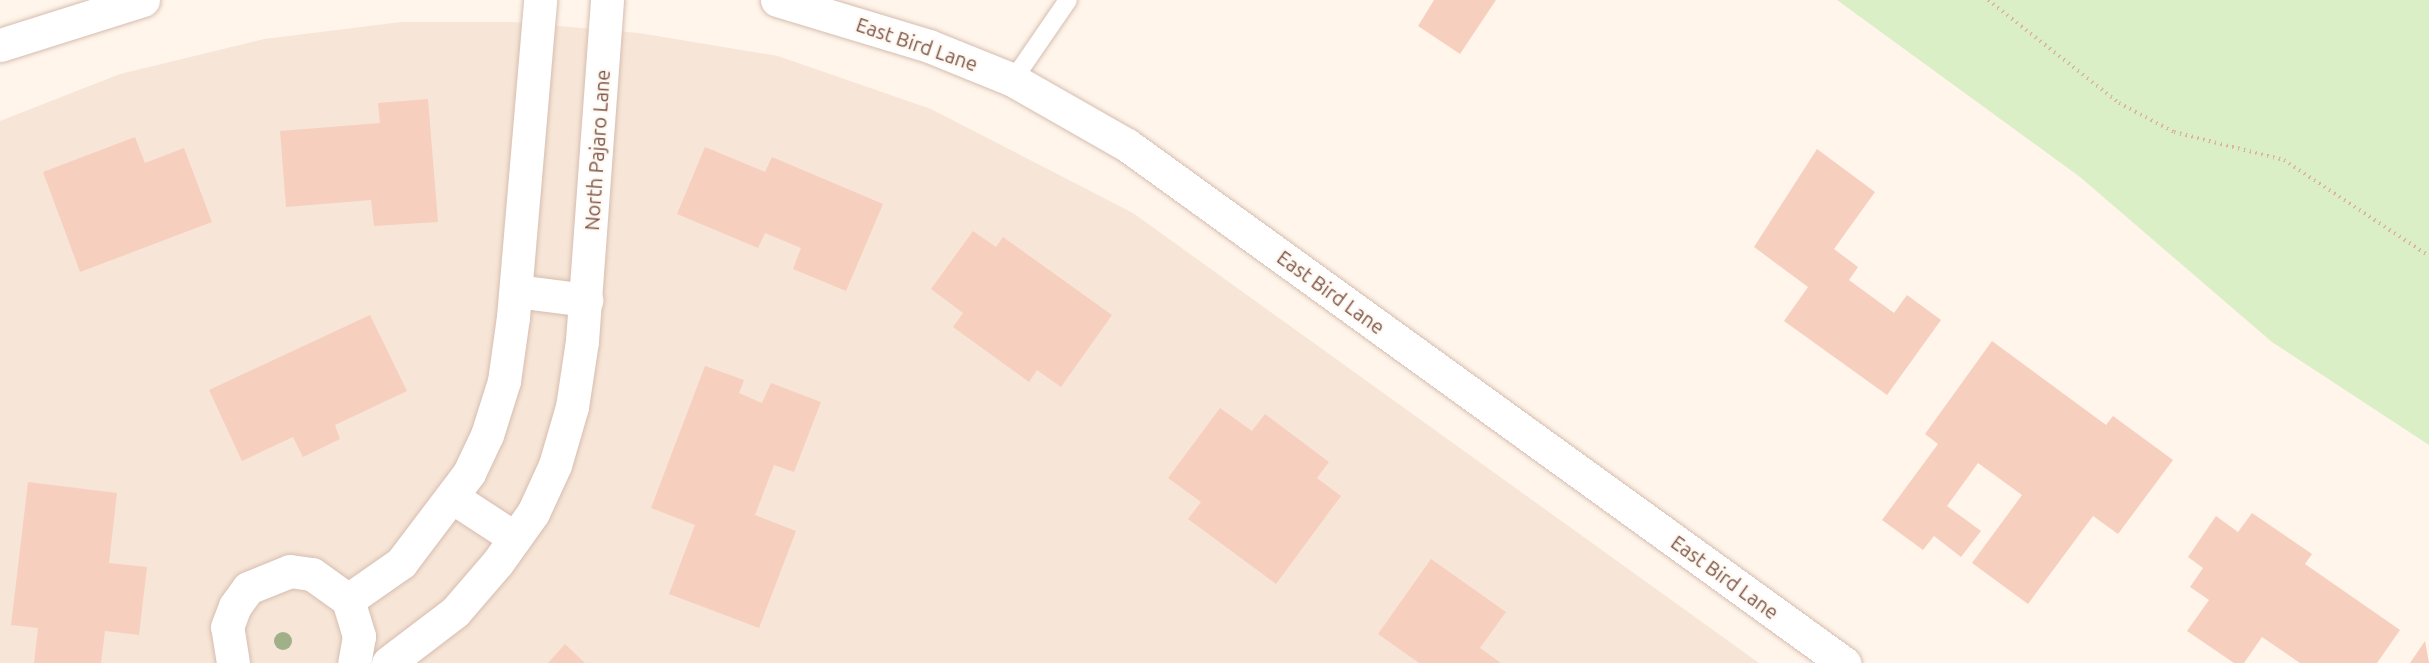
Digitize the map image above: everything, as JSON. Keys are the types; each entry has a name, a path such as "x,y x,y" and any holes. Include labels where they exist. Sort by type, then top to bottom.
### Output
{"street":[{"path":"0,45 143,0"},
{"path":"348,600 401,563 452,497 487,435 504,381 516,291 540,0"},
{"name":"North Pajaro Lane","path":"388,663 455,612 515,538 555,465 570,417 586,300 607,0"},
{"name":"East Bird Lane","path":"777,0 929,46 1013,80 1127,145 1844,663"},
{"path":"516,291 586,300"},
{"path":"452,497 515,538"},
{"path":"233,663 227,627 235,606 267,576 312,574 348,600 359,636 354,663"}],"lane":[{"path":"1013,80 1068,0"}],"path":[{"path":"1988,0 2119,103 2174,132 2284,160 2429,256"}],"shaded area":[{"path":"401,22 513,22 639,33 778,56 931,109 1133,213 1759,663 0,663 0,121 120,74 264,39"}],"green space":[{"path":"1837,0 2429,0 2429,445 2272,342 2080,177"}],"building":[{"path":"1434,0 1496,0 1460,54 1418,26"},
{"path":"428,99 438,222 374,226 371,200 286,207 280,131 380,123 378,103"},
{"path":"135,137 145,163 184,148 212,222 80,272 43,172"},
{"path":"705,147 765,172 772,157 883,204 846,291 793,269 801,248 765,233 758,248 677,214"},
{"path":"1817,149 1875,192 1834,249 1858,267 1849,280 1894,313 1907,295 1941,320 1887,395 1784,321 1808,287 1754,247"},
{"path":"973,231 996,247 1003,237 1112,315 1061,387 1037,370 1029,382 953,327 963,313 931,289"},
{"path":"370,315 407,391 335,425 340,439 303,457 293,437 242,461 209,390"},
{"path":"1992,341 2106,425 2113,416 2173,460 2118,534 2093,516 2028,604 1972,563 2022,495 1978,463 1947,506 1981,531 1961,557 1934,536 1923,550 1882,520 1938,444 1925,434"},
{"path":"705,366 744,380 739,393 762,403 771,383 821,402 794,472 774,465 755,515 796,531 759,628 669,594 695,525 651,508"},
{"path":"1220,408 1252,431 1265,414 1329,462 1317,478 1341,496 1276,584 1188,519 1201,502 1168,478"},
{"path":"28,482 117,493 109,563 147,567 139,635 105,631 101,663 34,663 38,628 11,625"},
{"path":"2252,513 2312,554 2305,564 2400,630 2377,663 2300,663 2262,637 2244,663 2234,663 2187,631 2209,600 2190,587 2203,568 2188,557 2216,516 2238,532"},
{"path":"1431,559 1506,612 1480,648 1501,663 1419,663 1378,634"},
{"path":"2425,641 2429,663 2410,663"},
{"path":"565,644 585,663 548,663"}]}
